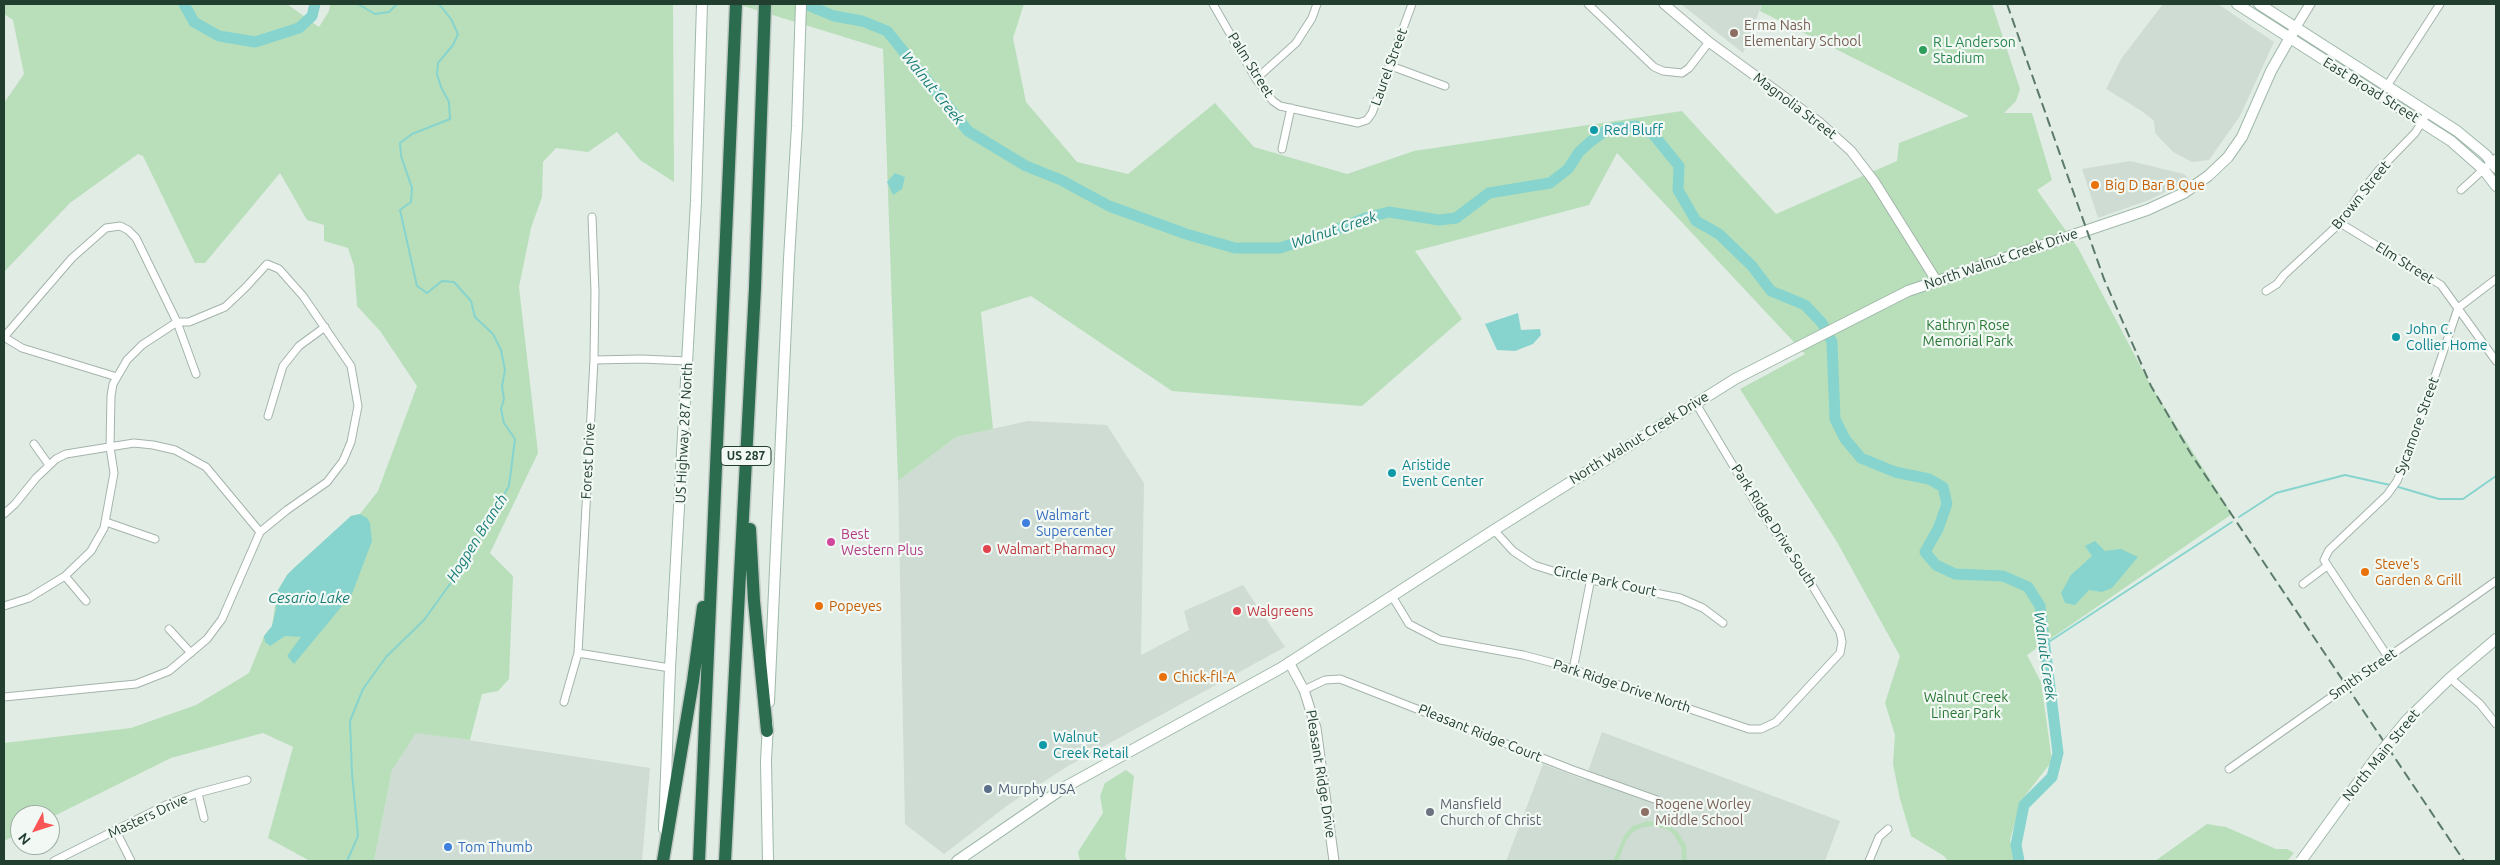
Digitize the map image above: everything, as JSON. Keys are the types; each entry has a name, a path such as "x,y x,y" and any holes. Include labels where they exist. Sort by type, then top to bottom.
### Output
{"highway":[{"name":"US 287","path":"699,861 730,185 733,45 736,4"},
{"name":"US 287","path":"725,861 755,288 765,4"},
{"path":"744,502 749,516 754,601 767,731"},
{"path":"662,861 700,628 708,526 714,508"}],"main road":[{"name":"US Highway 287 North","path":"662,861 670,668 688,362 702,4"},
{"path":"768,861 767,731 788,268 798,126 801,4"},
{"name":"East Broad Street","path":"2236,4 2380,96 2492,164"},
{"name":"East Broad Street","path":"2259,4 2465,137 2492,164 2496,186"},
{"name":"North Walnut Creek Drive","path":"957,861 1065,786 1289,662 1695,402 1850,320 1936,280 2147,210 2192,188 2228,157 2242,137 2271,71 2296,27"},
{"name":"North Main Street","path":"2300,861 2406,720 2450,678 2496,639"}],"street":[{"name":"Palm Street","path":"1214,4 1256,79 1273,101 1280,106 1358,123"},
{"path":"1256,79 1296,43 1312,18 1317,4"},
{"name":"Laurel Street","path":"1358,123 1367,120 1372,113 1412,4"},
{"path":"1588,4 1654,66 1663,71 1682,73 1689,68 1709,42"},
{"name":"Magnolia Street","path":"1664,4 1709,42 1820,122 1851,151 1874,181 1936,280"},
{"path":"2296,27 2310,4"},
{"path":"2380,96 2440,4"},
{"path":"1390,66 1445,86"},
{"path":"1282,149 1291,108"},
{"name":"Brown Street","path":"2266,292 2277,284 2284,275 2340,223 2378,171 2414,133 2428,112"},
{"path":"2461,190 2492,164"},
{"name":"Forest Drive","path":"564,702 578,653 594,360 595,292 592,217"},
{"name":"Elm Street","path":"2340,223 2441,285 2496,361"},
{"path":"117,378 22,348 4,337 72,258 106,228 114,226 128,230 136,238 177,322 196,374"},
{"path":"4,606 29,598 65,576 91,551 106,522 114,473 110,447 111,396 117,378 127,360 142,345 177,322 189,322 225,307 267,264 278,269 303,296 350,366 356,388 358,406 351,442 343,461 327,482 260,532 222,619 210,636 169,670 136,684 4,697"},
{"path":"2458,308 2496,279"},
{"name":"Sycamore Street","path":"2327,566 2324,560 2329,550 2392,488 2402,471 2458,308"},
{"path":"268,416 283,366 299,346 325,327"},
{"path":"594,360 688,362"},
{"name":"Park Ridge Drive South","path":"1695,402 1758,506 1778,533 1832,617 1842,642 1840,653"},
{"path":"4,514 50,465 66,454 134,443 154,444 176,450 201,464 227,491 260,532"},
{"path":"34,444 50,465"},
{"path":"106,522 155,538"},
{"name":"Circle Park Court","path":"1494,530 1512,551 1534,565 1562,574 1591,578 1680,598 1704,608 1723,623"},
{"path":"2304,584 2327,566 2388,656"},
{"path":"65,576 86,601"},
{"path":"1573,670 1591,578"},
{"name":"Smith Street","path":"2229,769 2496,580"},
{"name":"Park Ridge Drive North","path":"1392,596 1409,624 1440,640 1523,655 1749,729 1761,729 1776,722 1840,653"},
{"path":"169,629 191,653"},
{"path":"578,653 670,668"},
{"name":"Pleasant Ridge Drive","path":"1289,662 1304,690 1316,728 1334,861"},
{"name":"Pleasant Ridge Court","path":"1304,690 1325,680 1340,678 1573,770 1657,800"},
{"path":"2450,678 2480,704 2496,724"},
{"name":"Masters Drive","path":"54,861 168,804 198,793 247,780"},
{"path":"198,793 204,818"},
{"path":"1869,861 1879,838 1888,829"},
{"path":"116,831 131,861"}],"shaded area":[{"name":"Erma Nash Elementary School","path":"1681,4 1762,4 1743,53"},
{"path":"2163,4 2218,4 2274,42 2240,116 2209,160 2192,162 2173,152 2155,133 2154,121 2106,89 2121,59"},
{"path":"2130,161 2184,174 2190,180 2149,200 2098,218 2082,169"},
{"path":"1028,421 1107,425 1144,483 1141,655 1189,630 1184,611 1243,585 1285,647 1068,766 1008,805 944,854 905,824 898,481 956,437"},
{"path":"416,732 650,768 642,861 374,861 392,770"},
{"path":"1602,732 1840,821 1825,861 1506,861 1543,764 1585,780"}],"green space":[{"path":"4,4 287,4 319,27 329,11 330,4 673,4 674,182 640,160 617,132 588,152 556,148 543,162 542,197 531,228 519,287 538,453 490,553 513,576 509,679 498,691 482,694 470,740 416,733 392,770 374,861 310,861 268,838 293,747 263,733 171,758 60,813 60,805 10,805 10,838 4,841 4,743 131,728 196,705 249,673 264,636 272,626 277,592 287,575 351,516 360,514 378,491 417,386 380,331 357,306 354,266 348,248 324,241 324,225 307,220 280,173 205,263 195,263 143,156 138,154 70,203 4,272 4,103 24,74 13,20 4,14"},
{"path":"737,4 1024,4 1013,38 1026,102 1077,162 1128,174 1215,103 1254,147 1347,174 1414,151 1682,111 1776,214 1897,161 1899,143 1969,116 1760,11 1762,4 1992,4 2020,89 2016,101 2004,113 2032,113 2052,180 2037,190 2078,248 2151,386 2232,514 2027,655 2041,682 2052,761 2021,801 2010,840 2015,861 1948,861 1944,856 1911,836 1900,799 1893,764 1895,735 1885,703 1900,656 1837,542 1740,389 1805,354 1617,153 1589,205 1415,251 1462,319 1362,406 1172,391 1031,296 981,312 993,429 956,437 898,481 883,49"},
{"path":"1126,770 1134,776 1125,857 1128,861 1080,861 1078,852 1103,813 1100,796 1105,783"},
{"path":"1648,821 1664,823 1678,832 1686,846 1687,861 1682,861 1681,847 1674,835 1667,829 1653,826 1640,828 1632,833 1626,841 1618,861 1613,861 1625,834 1633,826"},
{"path":"2207,824 2226,827 2276,849 2287,849 2294,853 2287,861 2155,861"}],"water":[{"path":"895,173 905,177 902,189 893,195 887,182"},
{"path":"1518,313 1521,330 1540,329 1541,335 1533,344 1515,351 1497,350 1485,324"},
{"name":"Cesario Lake","path":"360,514 367,518 370,523 372,541 352,594 294,664 287,656 301,637 285,636 270,646 265,642 264,636 272,626 277,592 287,575 295,567 351,516"},
{"path":"2095,541 2105,551 2121,549 2138,557 2112,588 2102,592 2089,590 2075,605 2065,603 2061,593 2071,575 2092,556 2085,546"}],"waterway":[{"name":"Walnut Creek","path":"184,4 194,22 219,36 255,42 299,28 312,16 315,4"},
{"name":"Hogpen Branch","path":"358,4 375,14 389,12 397,4"},
{"name":"Hogpen Branch","path":"347,861 358,836 352,773 350,721 363,689 386,657 424,620 458,573 482,533 509,486 515,439 504,423 501,409 504,399 502,386 505,370 501,350 493,334 475,317 471,301 454,282 442,281 427,293 417,286 400,210 411,202 412,188 401,156 400,143 412,134 450,119 449,102 437,74 438,63 453,45 458,34 451,19 439,4"},
{"name":"Walnut Creek","path":"805,4 834,16 862,21 887,31 968,131 1026,166 1061,180 1109,206 1186,234 1235,248 1280,248 1333,231 1365,218 1389,212 1439,220 1456,218 1489,193 1550,183 1568,169 1579,152 1608,129 1636,126 1653,134 1679,166 1678,190 1696,221 1719,234 1752,266 1771,291 1805,305 1822,323 1832,342 1835,419 1845,439 1861,458 1895,472 1929,479 1943,487 1947,504 1938,529 1925,552 1936,565 1955,574 2003,576 2028,587 2040,606 2058,753 2052,777 2024,805 2016,845 2019,861"},
{"path":"2239,517 2276,493 2345,475 2390,485"},
{"path":"2395,486 2439,499 2463,499 2496,476"},
{"path":"2044,645 2232,522"}],"railway":[{"path":"2007,4 2104,279 2151,386 2191,454 2464,861"}],"place":[{"name":"Erma Nash Elementary School","path":"1734,33"},
{"name":"R L Anderson Stadium","path":"1923,50"},
{"name":"Red Bluff","path":"1594,130"},
{"name":"Big D Bar B Que","path":"2095,185"},
{"name":"John C. Collier Home","path":"2396,337"},
{"name":"Aristide Event Center","path":"1392,473"},
{"name":"Walmart Supercenter","path":"1026,523"},
{"name":"Best Western Plus","path":"831,542"},
{"name":"Walmart Pharmacy","path":"987,549"},
{"name":"Steve's Garden & Grill","path":"2365,572"},
{"name":"Popeyes","path":"819,606"},
{"name":"Walgreens","path":"1237,611"},
{"name":"Chick-fil-A","path":"1163,677"},
{"name":"Walnut Creek Retail","path":"1043,745"},
{"name":"Murphy USA","path":"988,789"},
{"name":"Mansfield Church of Christ","path":"1430,812"},
{"name":"Rogene Worley Middle School","path":"1645,812"},
{"name":"Tom Thumb","path":"448,847"}],"park label":[{"name":"Kathryn Rose Memorial Park","path":"1968,334"},
{"name":"Walnut Creek Linear Park","path":"1966,706"}]}
